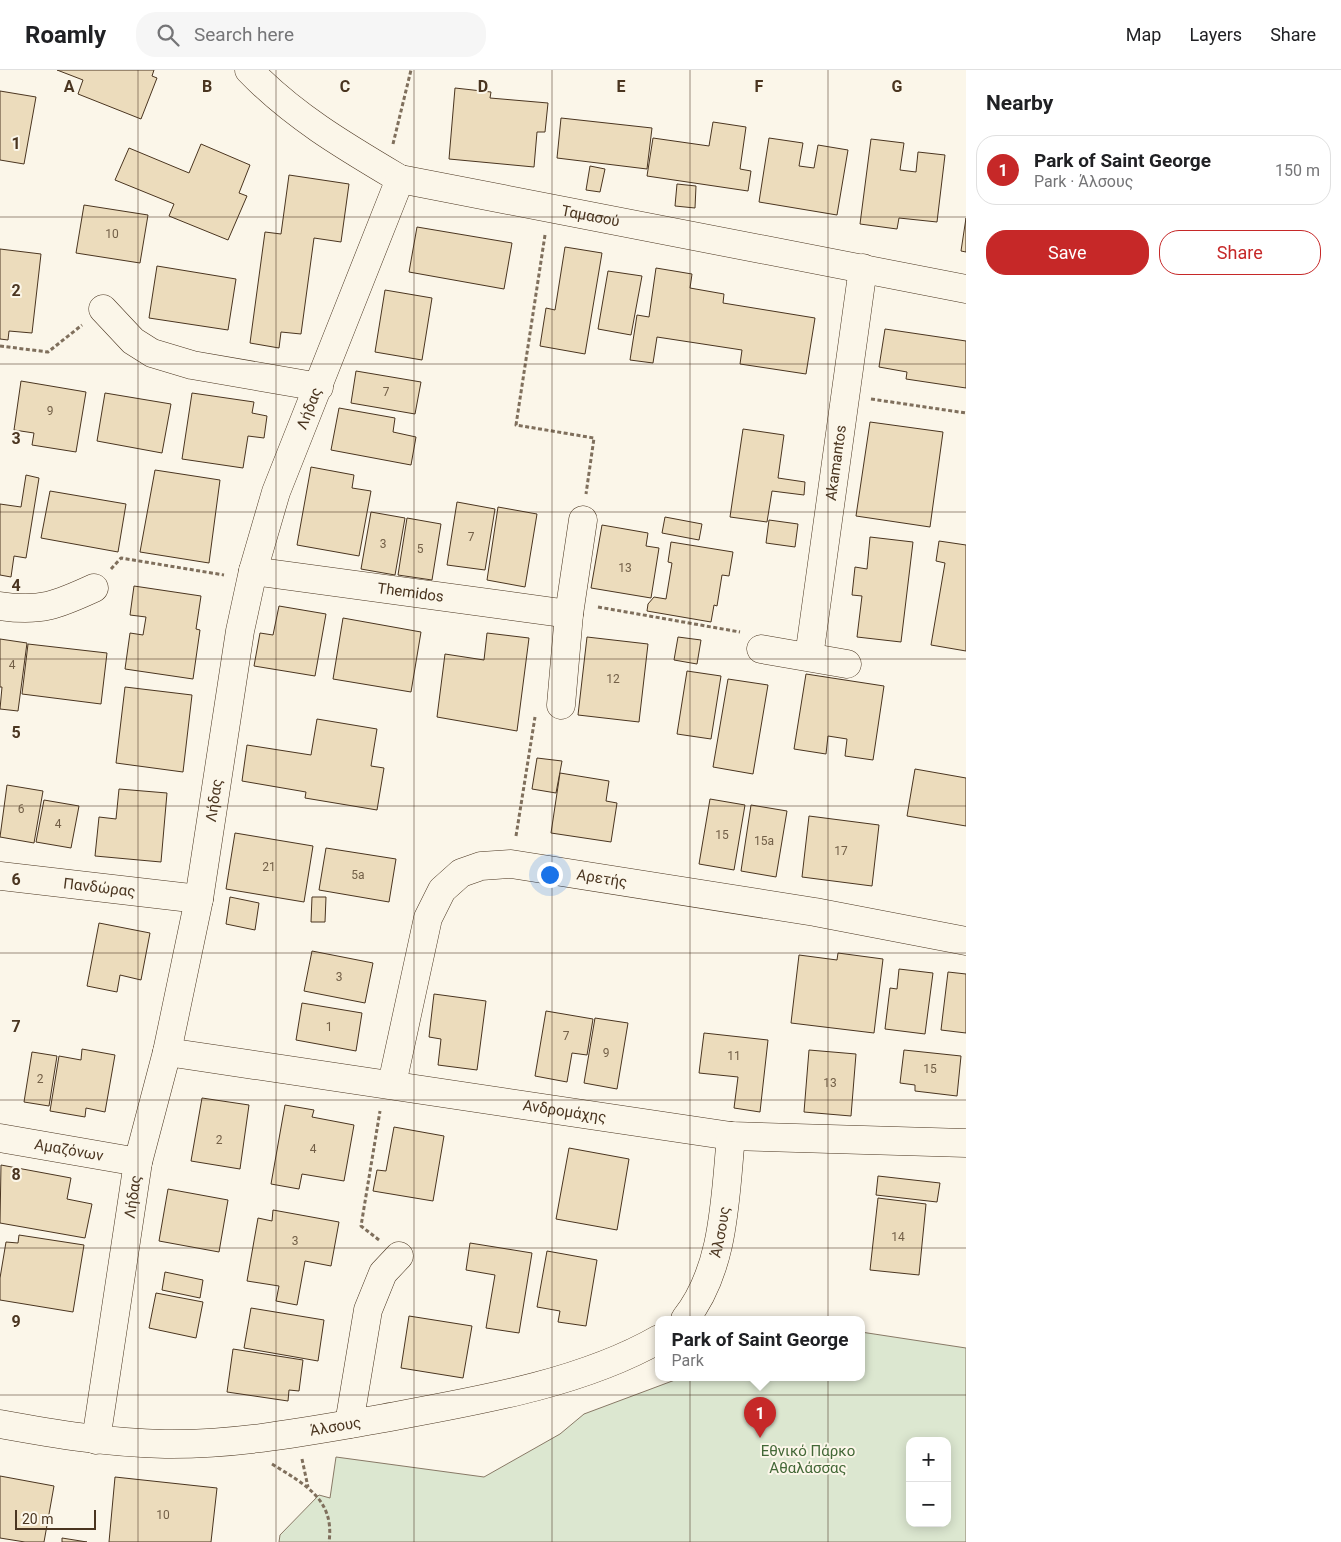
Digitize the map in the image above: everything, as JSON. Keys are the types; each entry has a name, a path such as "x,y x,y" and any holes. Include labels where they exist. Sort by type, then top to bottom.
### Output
{"street":[{"name":"Ταμασού","path":"249,70 266,88 318,130 393,175 549,208 966,289"},
{"name":"Λήδας","path":"96,1440 138,1162 167,1052 199,899 240,631 252,576 276,492 319,387 393,175"},
{"name":"Akamantos","path":"809,657 863,268"},
{"path":"103,309 133,341 152,352 192,365 319,387"},
{"path":"561,705 569,608 583,520"},
{"name":"Themidos","path":"252,576 569,608"},
{"path":"0,606 21,610 47,608 94,588"},
{"path":"761,649 847,664"},
{"name":"Αρετής","path":"388,1084 428,918 442,890 461,873 481,866 511,864 815,912 966,941"},
{"name":"Πανδώρας","path":"0,876 199,899"},
{"name":"Ανδρομάχης","path":"167,1052 732,1136 966,1143"},
{"name":"Άλσους","path":"687,1316 706,1283 720,1240 732,1136"},
{"name":"Αμαζόνων","path":"0,1138 138,1162"},
{"path":"349,1424 368,1310 383,1273 399,1256"},
{"name":"Άλσους","path":"0,1424 96,1440 166,1444 247,1440 464,1404 559,1379 632,1354 655,1341"}],"path":[{"path":"393,175 411,70"},
{"path":"549,208 516,425 594,438 583,520"},
{"path":"0,346 48,352 103,309"},
{"path":"845,395 966,413"},
{"path":"94,588 121,558 252,576"},
{"path":"569,608 757,635 761,649"},
{"path":"511,864 535,715 561,705"},
{"path":"388,1084 362,1226 399,1256"},
{"path":"247,1440 266,1460 308,1487 323,1502 330,1532 329,1542"}],"green space":[{"name":"Εθνικό Πάρκο Αθαλάσσας","path":"865,1333 966,1348 966,1542 279,1542 280,1535 319,1495 330,1498 336,1457 484,1477 560,1434 584,1414 672,1381 865,1381"}],"building":[{"path":"57,70 154,70 152,76 157,78 141,119 78,94 83,80"},
{"path":"455,88 491,92 490,98 548,103 545,132 537,132 534,167 449,159"},
{"path":"0,91 36,97 24,164 0,160"},
{"path":"561,118 652,128 647,169 557,158"},
{"path":"713,122 746,127 740,169 751,171 748,191 647,176 653,138 709,146"},
{"path":"769,138 803,143 799,166 814,168 818,145 848,150 837,215 759,202"},
{"path":"871,139 904,143 900,170 916,172 918,152 945,155 937,222 899,218 897,229 860,224"},
{"path":"201,144 250,165 239,193 247,196 228,240 169,216 174,204 115,180 129,148 189,173"},
{"path":"590,166 605,169 600,192 586,190"},
{"path":"289,175 349,184 341,242 314,238 301,334 281,332 279,348 250,343 265,232 281,234"},
{"path":"677,184 696,186 695,208 675,206"},
{"path":"84,205 148,215 140,263 76,253"},
{"path":"966,218 966,252 961,251"},
{"path":"417,227 512,243 504,289 409,272"},
{"path":"565,247 602,253 585,354 540,346 546,308 555,310"},
{"path":"0,249 41,254 32,333 9,331 8,340 0,339"},
{"path":"157,266 236,279 228,330 149,318"},
{"path":"656,268 692,274 690,288 724,294 723,303 815,318 806,374 740,364 742,350 657,337 653,363 630,360 637,315 649,317"},
{"path":"608,271 642,276 631,335 598,329"},
{"path":"385,290 432,298 422,360 375,352"},
{"path":"885,329 966,341 966,388 906,379 907,372 879,367"},
{"path":"356,371 421,382 415,414 351,403"},
{"path":"21,381 86,392 76,452 32,445 34,433 14,430"},
{"path":"105,393 171,404 162,453 97,441"},
{"path":"192,393 254,402 252,413 267,416 264,438 248,436 243,468 182,459"},
{"path":"339,408 395,418 393,432 416,437 411,465 331,450"},
{"path":"870,422 943,432 930,527 856,516"},
{"path":"743,429 784,435 778,478 805,482 804,495 772,491 767,522 730,517"},
{"path":"311,467 354,475 352,488 371,491 359,556 297,545"},
{"path":"155,470 220,480 209,563 140,552"},
{"path":"26,475 39,478 26,558 14,556 11,577 0,575 0,504 21,507"},
{"path":"50,491 126,504 118,552 41,538"},
{"path":"457,502 495,509 485,570 447,565"},
{"path":"498,507 537,514 525,587 487,580"},
{"path":"371,512 405,518 395,575 361,569"},
{"path":"665,517 702,524 699,540 662,533"},
{"path":"407,518 441,524 432,580 398,575"},
{"path":"769,520 798,524 795,547 766,543"},
{"path":"602,525 648,533 646,546 659,548 651,598 591,588"},
{"path":"870,537 913,542 901,642 857,637 862,596 852,595 855,567 867,569"},
{"path":"939,541 966,545 966,651 931,645 945,563 936,561"},
{"path":"671,542 733,552 729,576 722,575 717,606 714,605 711,622 647,611 648,604 654,597 666,599 672,563 668,562"},
{"path":"134,586 201,596 196,629 200,630 193,679 125,669 130,633 143,635 146,617 130,615"},
{"path":"279,606 326,614 315,676 254,666 260,633 273,635"},
{"path":"343,618 421,632 411,692 333,679"},
{"path":"487,633 529,638 517,731 437,717 445,654 484,660"},
{"path":"587,637 648,644 639,722 578,715"},
{"path":"678,637 701,640 697,664 674,660"},
{"path":"0,639 27,643 18,711 0,709 2,687 0,687"},
{"path":"28,644 107,653 101,704 22,694"},
{"path":"687,671 721,676 711,739 677,734"},
{"path":"806,674 884,686 873,760 845,756 847,739 828,736 826,754 794,749"},
{"path":"728,679 768,685 753,774 713,767"},
{"path":"125,687 192,695 183,772 116,763"},
{"path":"317,719 377,729 371,766 384,768 377,810 305,798 306,792 242,781 247,745 311,755"},
{"path":"537,758 562,761 556,793 532,789"},
{"path":"915,769 966,778 966,826 907,816"},
{"path":"560,773 609,781 606,801 617,803 611,842 551,833"},
{"path":"7,785 43,791 34,843 0,837"},
{"path":"119,789 167,793 161,862 95,856 99,817 116,819"},
{"path":"710,799 745,805 734,870 699,864"},
{"path":"44,800 79,806 71,848 36,842"},
{"path":"751,805 787,811 776,877 741,871"},
{"path":"809,816 879,825 872,886 802,877"},
{"path":"235,833 313,846 304,902 226,889"},
{"path":"326,848 396,859 389,902 319,890"},
{"path":"230,897 259,903 255,930 226,924"},
{"path":"312,897 326,897 325,922 311,922"},
{"path":"99,923 150,933 141,980 120,975 117,992 87,986"},
{"path":"312,951 373,963 365,1003 304,991"},
{"path":"838,953 883,959 874,1033 791,1023 799,955 837,960"},
{"path":"899,969 933,973 925,1034 885,1029 890,988 897,989"},
{"path":"948,972 966,974 966,1033 941,1030"},
{"path":"434,994 486,1001 477,1070 438,1065 441,1039 429,1037"},
{"path":"302,1003 362,1013 356,1051 296,1040"},
{"path":"546,1011 593,1019 587,1055 572,1053 567,1082 535,1076"},
{"path":"595,1018 628,1023 617,1089 584,1083"},
{"path":"704,1033 768,1040 760,1112 734,1108 738,1077 699,1073"},
{"path":"82,1049 115,1055 105,1112 86,1108 85,1117 50,1111 59,1056 81,1060"},
{"path":"809,1050 856,1054 851,1116 804,1112"},
{"path":"904,1050 961,1056 957,1096 915,1091 915,1085 900,1083"},
{"path":"32,1052 57,1056 49,1106 24,1102"},
{"path":"202,1098 249,1105 240,1169 191,1161"},
{"path":"285,1105 314,1110 312,1117 354,1125 344,1181 302,1174 299,1189 271,1184"},
{"path":"394,1127 444,1136 433,1201 373,1191 377,1170 386,1171"},
{"path":"569,1148 629,1159 617,1230 556,1219"},
{"path":"1,1165 71,1178 67,1199 92,1204 85,1238 0,1223"},
{"path":"878,1176 940,1183 937,1202 876,1195"},
{"path":"168,1189 228,1200 219,1252 159,1241"},
{"path":"878,1198 926,1204 919,1275 870,1270"},
{"path":"273,1210 339,1222 331,1266 305,1261 297,1305 276,1301 279,1286 247,1281 258,1218 272,1221"},
{"path":"19,1235 84,1245 73,1312 0,1300 0,1278 6,1242 18,1243"},
{"path":"470,1243 532,1253 519,1333 486,1328 495,1275 466,1270"},
{"path":"547,1251 597,1260 586,1326 558,1322 560,1311 537,1307"},
{"path":"165,1272 203,1280 200,1298 162,1290"},
{"path":"156,1293 203,1302 196,1338 149,1328"},
{"path":"251,1308 324,1320 318,1361 244,1348"},
{"path":"409,1316 472,1326 463,1378 401,1368"},
{"path":"233,1349 303,1360 299,1391 289,1390 288,1401 227,1392"},
{"path":"0,1476 54,1486 44,1542 25,1542 0,1538"},
{"path":"115,1477 217,1488 211,1542 109,1542"},
{"path":"62,1538 87,1542 62,1542"}],"place":[{"name":"Park of Saint George","path":"760,1438"}]}
